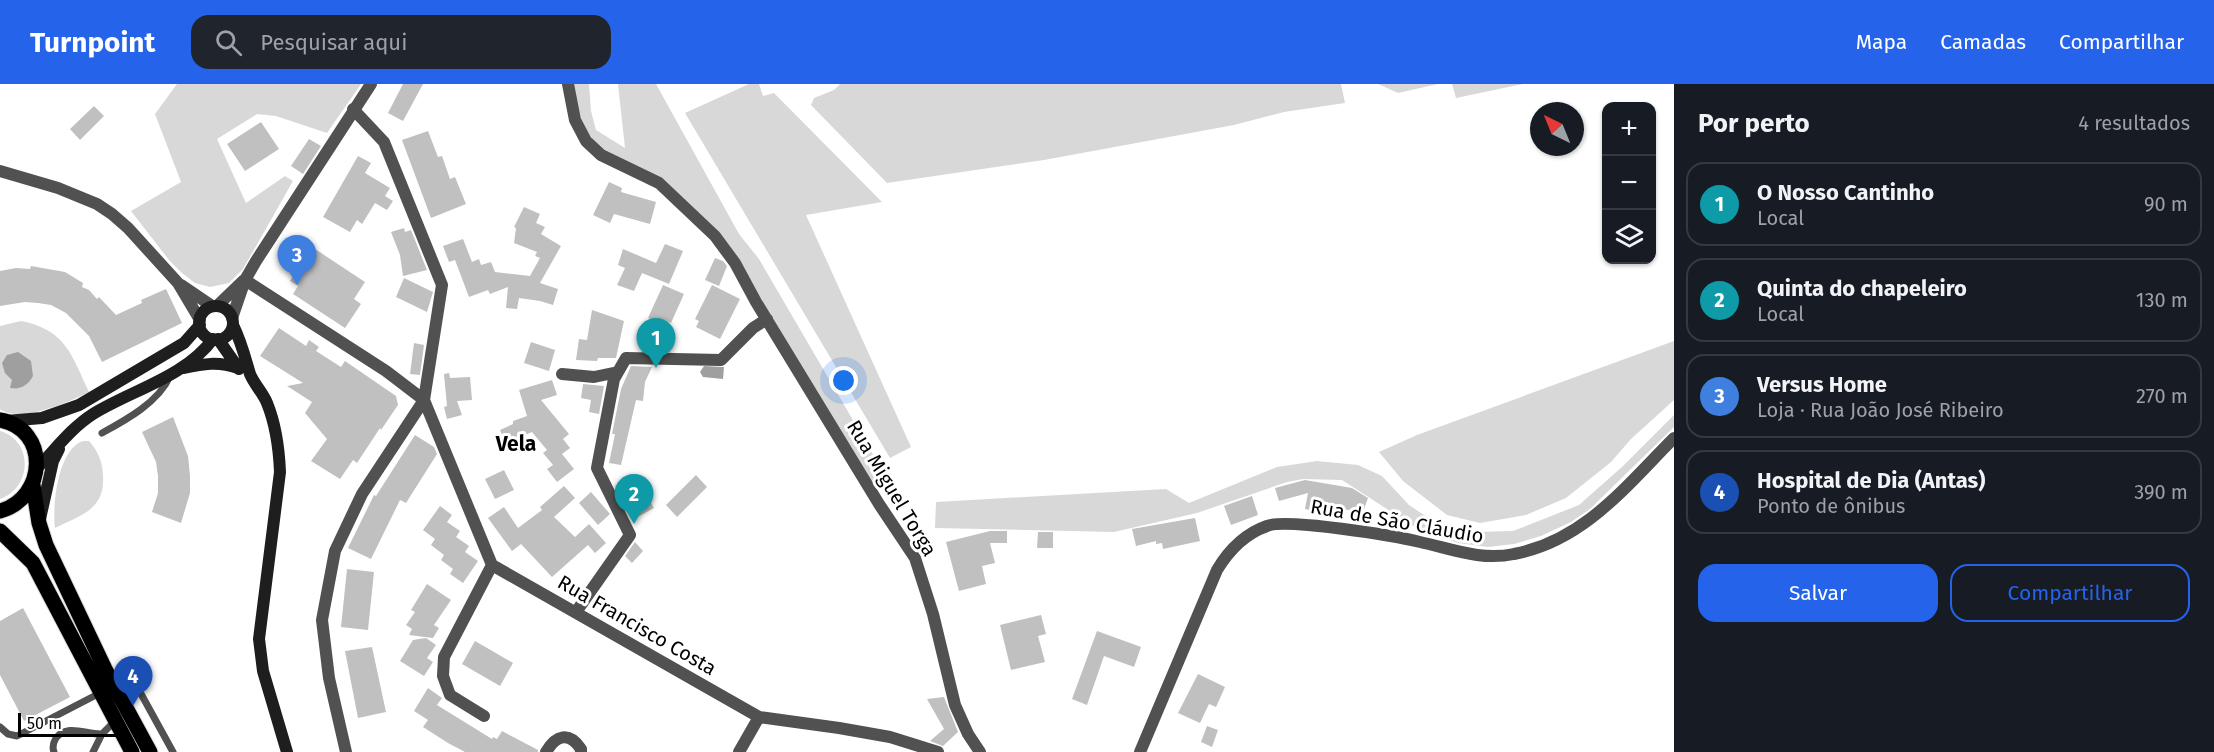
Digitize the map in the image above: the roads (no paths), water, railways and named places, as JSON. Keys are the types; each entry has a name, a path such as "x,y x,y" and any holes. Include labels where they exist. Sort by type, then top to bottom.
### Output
{"main road":[{"path":"3,421 42,417 79,405 184,343 200,323 204,311 215,306 227,309 251,376 269,409 279,449 280,472 260,639 263,671 287,752"},
{"path":"37,468 72,430 92,415 177,371 216,339 228,335 233,321"},
{"path":"200,323 204,334 216,339 238,368"},
{"path":"177,371 209,363 224,363 251,376"},
{"path":"0,511 15,505 26,496 33,485 37,468 36,453 29,440 19,428 3,421"},
{"path":"39,523 53,461 61,443"},
{"path":"33,485 39,523 46,545 112,682 150,752"},
{"path":"0,531 33,562 132,752"}],"street":[{"path":"233,321 245,280 370,84"},
{"name":"Rua Miguel Torga","path":"568,84 575,120 585,141 601,155 659,183 691,212 735,262 766,319 879,504 915,558 933,614 955,705 968,734 980,752"},
{"path":"346,752 329,678 322,620 335,551 362,494 424,400 442,285 384,142 353,109"},
{"path":"0,171 58,188 97,204 128,228 178,283 200,323"},
{"path":"178,283 215,306 245,280"},
{"path":"245,280 386,371 424,400 492,565 444,657 443,676 450,695 484,716"},
{"path":"576,612 630,535 597,468 614,379 626,358 722,360 753,328 766,319"},
{"path":"562,374 594,377 618,372"},
{"name":"Rua de São Cláudio","path":"1140,752 1217,570 1226,555 1238,542 1268,525 1295,524 1419,541 1464,554 1487,556 1514,554 1566,535 1594,518 1674,438"},
{"name":"Rua Francisco Costa","path":"492,565 759,717 890,737 938,752"},
{"path":"739,752 759,717"},
{"path":"546,752 552,742 564,737 576,741 581,752"}],"lane":[{"path":"102,433 135,415 177,371"},
{"path":"112,682 130,685 140,692 173,752"},
{"path":"0,727 8,734 17,736 100,693"},
{"path":"93,752 102,734 115,721"},
{"path":"54,752 52,747 54,740 67,731 102,734"}],"place":[{"name":"Versus Home","path":"297,285"},
{"name":"O Nosso Cantinho","path":"656,368"},
{"name":"Quinta do chapeleiro","path":"634,524"},
{"name":"Hospital de Dia (Antas)","path":"133,706"}],"district":[{"name":"Vela","path":"516,444"}]}
